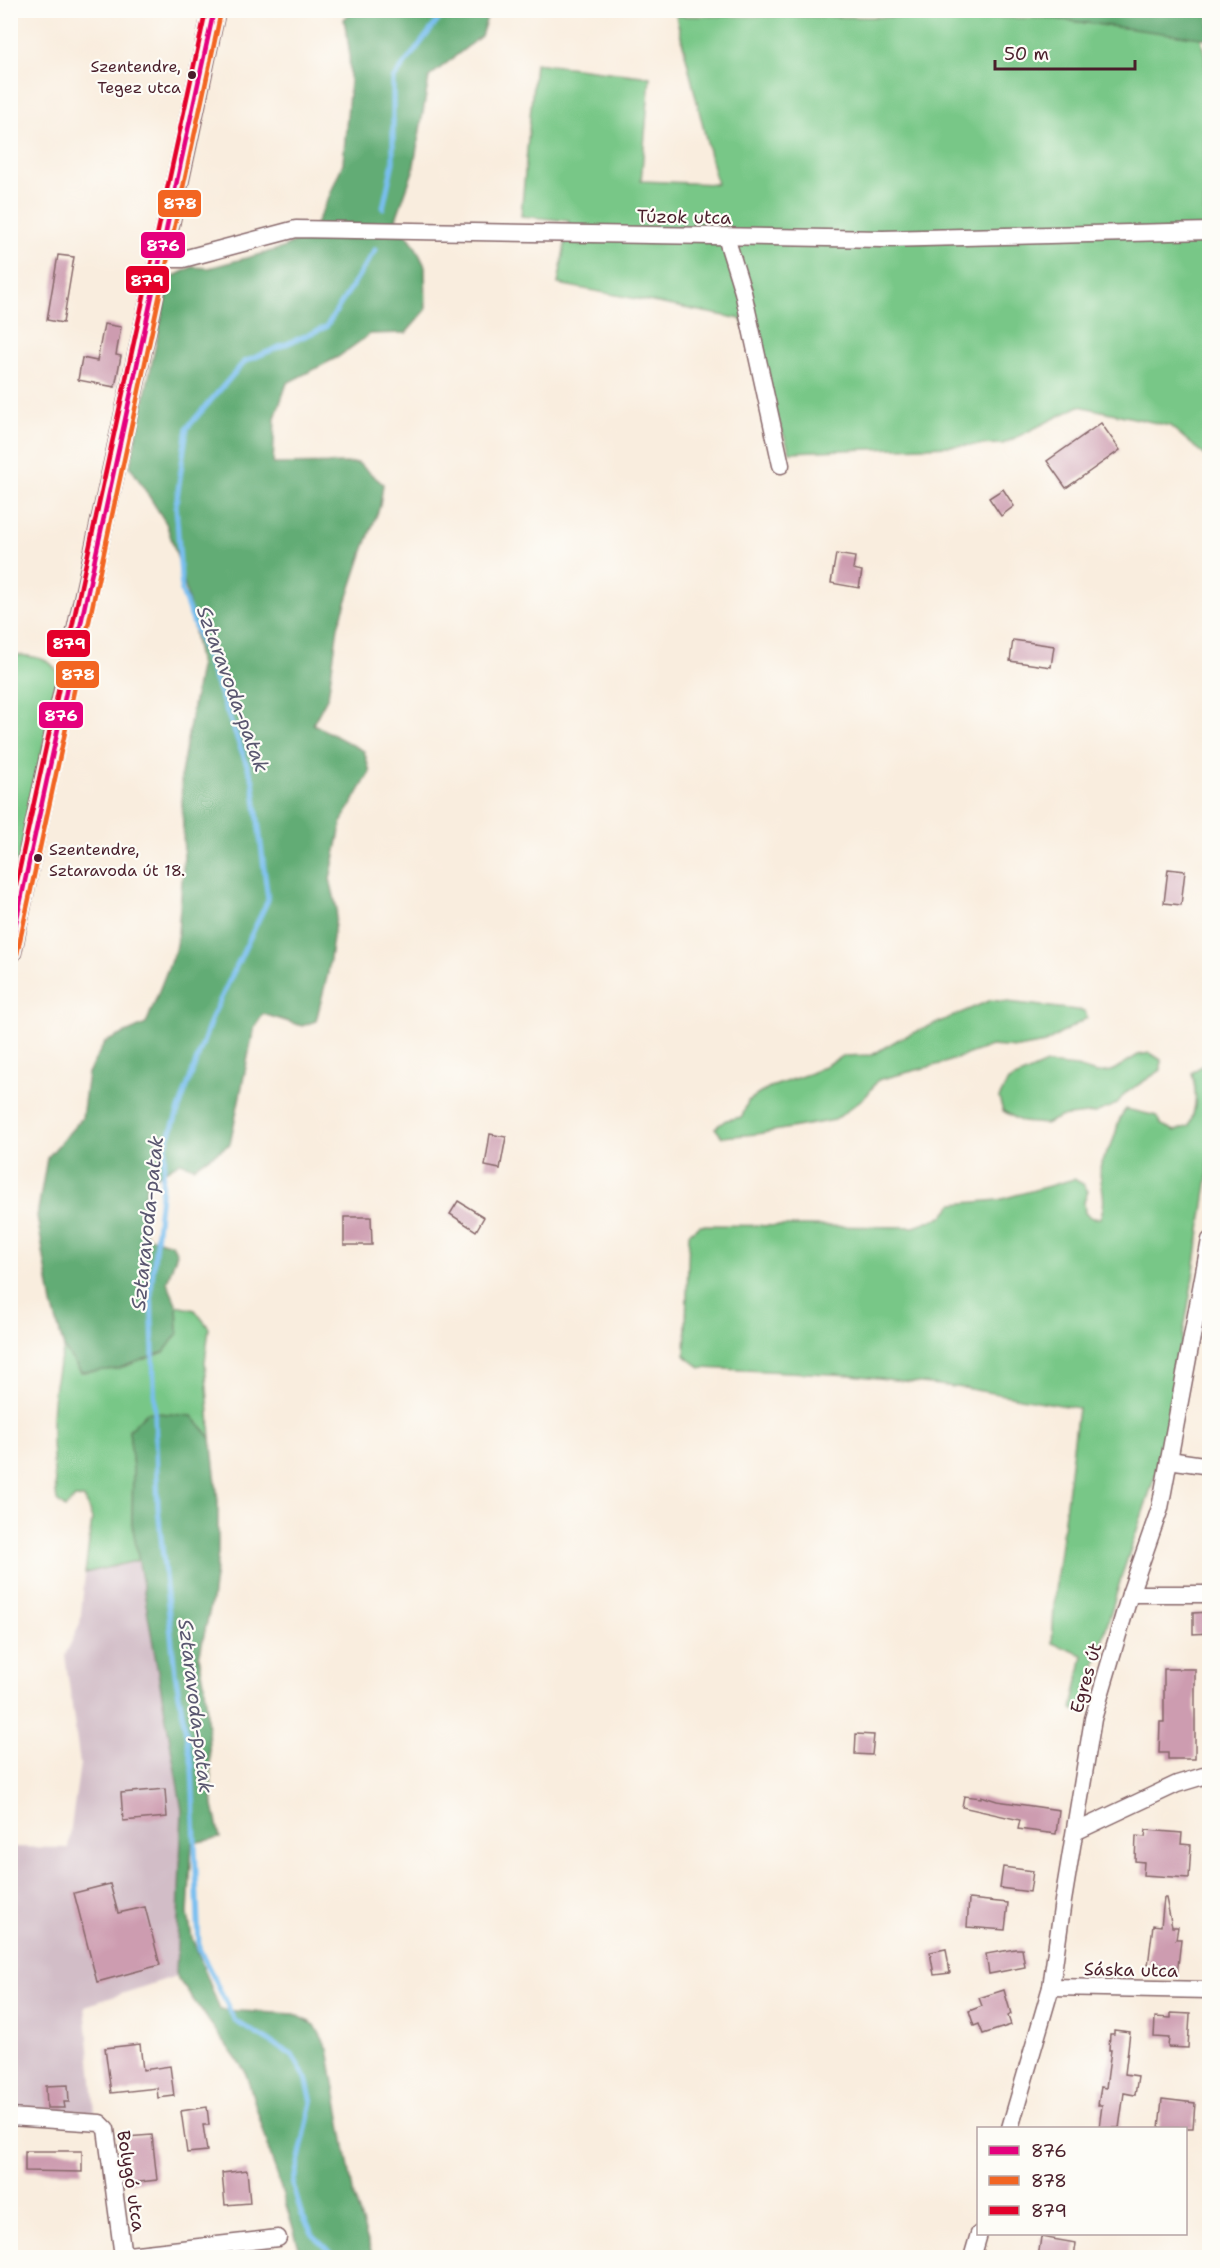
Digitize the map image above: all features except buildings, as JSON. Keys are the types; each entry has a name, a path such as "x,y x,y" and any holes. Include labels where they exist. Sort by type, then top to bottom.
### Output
{"street":[{"path":"10,952 72,656 162,258 214,10"},
{"name":"Túzok utca","path":"162,258 183,259 296,229 883,239 1209,231"},
{"path":"726,237 743,292 781,465"},
{"name":"Egres út","path":"1010,2127 1051,1988 1093,1719 1130,1594 1160,1508 1206,1275 1209,1240"},
{"path":"1169,1460 1209,1466"},
{"path":"1130,1594 1209,1594"},
{"path":"1075,1832 1177,1784 1209,1774"},
{"name":"Sáska utca","path":"1051,1988 1209,1990"},
{"name":"Bolygó utca","path":"10,2117 100,2123 106,2129 122,2249 128,2255 278,2238"},
{"path":"972,2258 979,2235"}],"shaded area":[{"path":"140,1560 182,1810 176,1976 85,2006 95,2112 11,2110 11,1847 68,1848 80,1764 65,1655 80,1624 85,1573"}],"green space":[{"path":"353,11 489,11 481,36 429,77 413,171 396,219 415,246 425,266 426,310 406,333 370,334 338,357 287,383 275,418 273,464 358,463 383,484 380,506 338,627 328,696 313,724 364,751 370,772 342,821 330,879 337,909 328,973 316,1021 302,1026 263,1014 254,1028 230,1144 194,1167 180,1162 147,1182 141,1226 148,1237 172,1244 177,1253 167,1282 177,1306 178,1333 164,1352 117,1369 81,1372 64,1348 52,1304 37,1216 47,1158 82,1118 88,1073 105,1042 146,1024 177,945 184,856 181,774 200,667 181,569 166,523 130,466 170,278 192,267 209,268 283,248 311,234 343,163 350,81 349,48 344,19"},
{"path":"1045,11 1209,11 1209,39 1048,18"},
{"path":"676,16 1048,18 1201,37 1205,57 1204,217 1210,218 1209,459 1170,426 1079,406 1003,444 790,452 741,319 558,284 569,221 521,216 535,63 650,77 641,181 717,184"},
{"path":"11,654 45,660 55,668 59,675 11,895"},
{"path":"991,1000 1085,1011 1087,1018 1045,1043 1018,1048 991,1046 944,1063 878,1080 867,1095 835,1120 757,1134 722,1137 715,1128 726,1120 742,1117 748,1101 768,1088 811,1073 843,1056 872,1055 899,1039"},
{"path":"1150,1053 1161,1060 1161,1070 1124,1094 1117,1104 1095,1113 1060,1117 1045,1124 1022,1122 1003,1111 999,1098 1008,1081 1046,1064 1077,1067 1096,1073 1112,1071 1138,1055"},
{"path":"1201,1066 1210,1073 1208,1178 1161,1458 1121,1578 1081,1713 1072,1709 1083,1655 1052,1643 1055,1591 1078,1408 964,1388 852,1375 701,1368 685,1356 689,1233 700,1225 914,1227 942,1217 953,1204 998,1200 1074,1179 1083,1184 1088,1191 1084,1202 1085,1213 1092,1218 1100,1218 1104,1201 1101,1165 1123,1113 1126,1109 1157,1116 1162,1125 1175,1131 1189,1126 1194,1113 1195,1100 1192,1073"},
{"path":"177,1306 195,1310 209,1328 205,1362 211,1438 192,1416 129,1429 133,1468 132,1523 140,1560 85,1573 92,1519 84,1498 75,1498 65,1508 57,1501 55,1482 52,1443 53,1404 64,1348 81,1372 178,1333"},
{"path":"147,1412 192,1416 211,1438 218,1501 218,1553 212,1600 199,1657 205,1686 213,1806 220,1838 192,1843 188,1914 192,1938 220,2010 295,2014 315,2025 328,2049 354,2197 373,2257 302,2257 245,2071 176,1976 182,1810 132,1523 133,1468 129,1430"}],"waterway":[{"name":"Sztaravoda-patak","path":"383,208 393,162 393,79 446,10"},
{"name":"Sztaravoda-patak","path":"337,2258 313,2235 301,2213 293,2185 312,2102 306,2078 292,2055 235,2021 199,1948 192,1766 175,1673 158,1508 151,1290 166,1145 213,1015 268,900 253,781 182,592 176,505 187,428 244,362 326,327 375,250"}],"transit line":[{"name":"879","path":"10,913 206,10"},
{"name":"876","path":"10,950 214,10"},
{"name":"878","path":"17,954 221,12"}],"place":[{"name":"Szentendre, Tegez utca","path":"192,75"},
{"name":"Szentendre, Sztaravoda út 18.","path":"38,858"}]}
